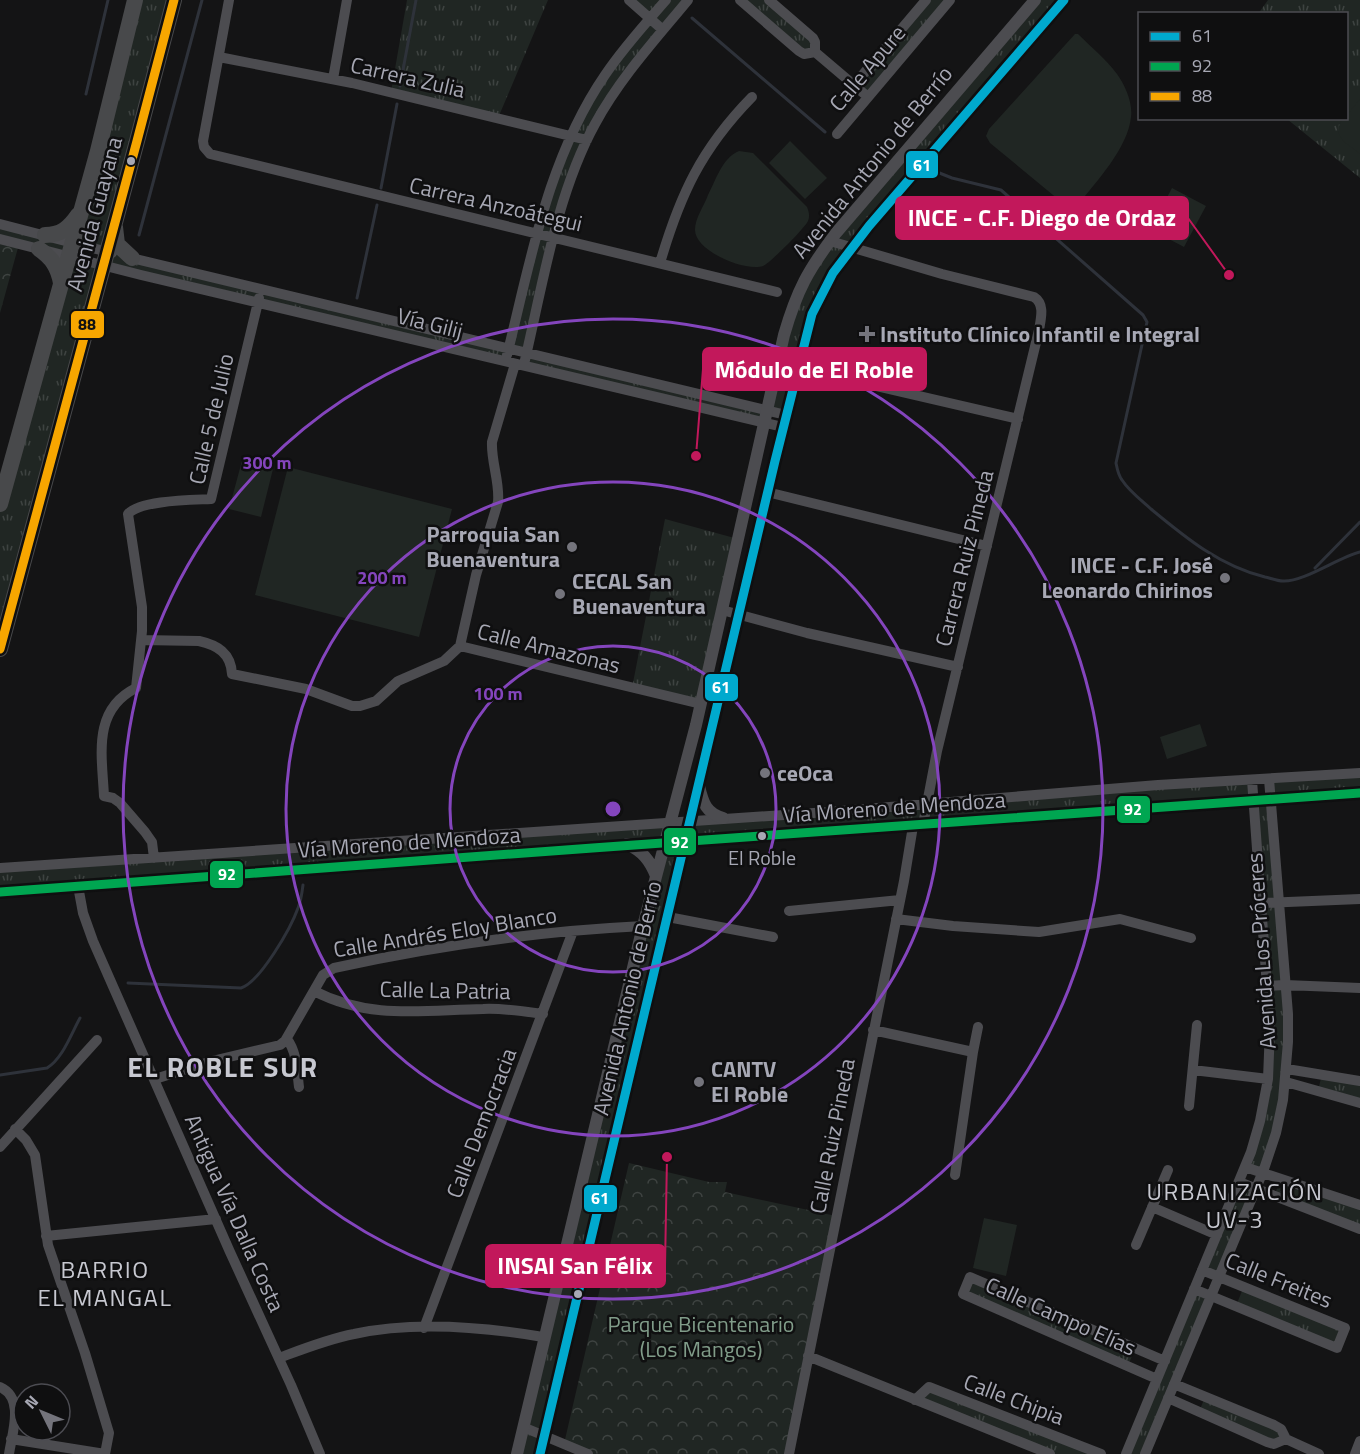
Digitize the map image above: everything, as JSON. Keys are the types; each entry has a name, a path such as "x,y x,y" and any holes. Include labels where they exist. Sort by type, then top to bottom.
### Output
{"highway":[{"name":"Avenida Guayana","path":"0,504 82,209 135,0"},
{"name":"Avenida Guayana","path":"0,648 107,266 115,224 174,0"},
{"path":"61,283 56,265 47,254 42,242 66,229 82,209"},
{"path":"115,224 117,244 132,258"}],"street":[{"path":"219,57 230,0"},
{"path":"333,79 347,0"},
{"path":"629,0 663,30"},
{"path":"515,364 509,349 550,187 571,136 604,75 666,0"},
{"path":"460,646 476,575 498,502 499,491 492,441 515,364 526,354 567,190 587,140 622,80 688,0"},
{"path":"740,0 799,51 804,54 815,52"},
{"path":"769,0 813,38 815,52 868,97"},
{"name":"Calle Apure","path":"854,85 924,0"},
{"name":"Calle Apure","path":"837,134 950,0"},
{"name":"Avenida Antonio de Berrío","path":"517,1454 543,1337 643,926 701,704 784,334 793,304 807,273 830,241 1035,0"},
{"name":"Avenida Antonio de Berrío","path":"540,1454 805,338 818,302 833,273 852,248 1064,0"},
{"name":"Carrera Zulia","path":"219,57 333,79 587,140"},
{"name":"Carrera Anzoátegui","path":"219,57 203,141 206,151 218,156 777,292"},
{"path":"660,263 681,201 700,160 722,129 752,98"},
{"path":"0,224 42,242"},
{"path":"0,239 42,242"},
{"path":"830,241 852,248"},
{"name":"Vía Gilij","path":"42,242 70,249 107,266 258,303 515,364 784,421"},
{"name":"Carrera Ruiz Pineda","path":"852,248 1034,297 1039,300 1041,313 1039,330 926,804 918,825"},
{"name":"Vía Gilij","path":"107,266 132,258 509,349 766,417"},
{"path":"258,303 261,290"},
{"name":"Calle 5 de Julio","path":"153,858 152,842 145,832 120,803 104,796 101,747 105,722 115,702 122,695 136,688 141,640 142,607 128,514 135,508 157,504 212,500 258,303"},
{"path":"798,368 1018,418"},
{"path":"767,492 987,546"},
{"path":"722,610 807,633 958,666"},
{"name":"Calle Amazonas","path":"141,640 199,640 216,646 229,659 232,674 306,689 352,706 367,705 376,701 398,681 444,661 460,646 701,704"},
{"name":"Vía Moreno de Mendoza","path":"0,868 1360,773"},
{"name":"Avenida Los Próceres","path":"1144,1454 1263,1173 1276,1132 1286,1082 1288,1014 1269,779"},
{"name":"Avenida Los Próceres","path":"1126,1454 1245,1167 1260,1121 1268,1079 1270,1036 1252,780"},
{"path":"699,784 705,808 711,814 723,818"},
{"name":"Vía Moreno de Mendoza","path":"0,892 627,844 1360,793"},
{"name":"Calle Ruiz Pineda","path":"789,1454 873,1030 918,825"},
{"path":"394,840 396,863"},
{"path":"627,844 648,859 656,876"},
{"name":"Antigua Vía Dalla Costa","path":"78,886 83,913 93,941 320,1454"},
{"path":"1261,903 1360,898"},
{"path":"789,911 900,900"},
{"path":"668,917 773,937"},
{"path":"896,919 953,926 1039,932 1120,920 1191,938"},
{"name":"Calle Andrés Eloy Blanco","path":"287,1040 325,972 334,968 489,941 595,928 643,926"},
{"name":"Calle Democracia","path":"424,1328 573,931"},
{"path":"1267,986 1360,988"},
{"name":"Calle La Patria","path":"314,991 333,999 396,1012 486,1009 543,1014"},
{"path":"1189,1106 1197,1025"},
{"path":"955,1175 978,1027"},
{"path":"873,1030 973,1052"},
{"path":"0,1147 97,1040"},
{"path":"154,1079 280,1045 287,1040 295,1055 299,1087"},
{"path":"1287,1068 1360,1081"},
{"path":"1193,1070 1268,1079"},
{"path":"1286,1082 1360,1103"},
{"path":"11,1439 105,1454 109,1433 46,1236 35,1155 26,1140 15,1129"},
{"path":"1245,1167 1360,1205"},
{"path":"1136,1245 1168,1170"},
{"path":"1239,1182 1360,1229"},
{"path":"1152,1207 1217,1235"},
{"path":"46,1236 216,1219"},
{"name":"Calle Freites","path":"1194,1289 1337,1348 1346,1328 1202,1270"},
{"name":"Calle Campo Elías","path":"1157,1379 963,1294 970,1278 1165,1361"},
{"path":"279,1358 356,1333 424,1328 503,1331 543,1337"},
{"name":"Calle Chipia","path":"808,1356 1050,1454"},
{"path":"1174,1384 1274,1425 1281,1429 1286,1439 1319,1454"},
{"path":"0,1387 9,1392 15,1404 9,1454"},
{"name":"Calle Chipia","path":"915,1400 931,1388 1101,1454"},
{"path":"1168,1398 1267,1442 1274,1444 1286,1439"},
{"path":"523,1427 588,1454"},
{"path":"1354,1454 1360,1441"}],"green space":[{"path":"135,0 174,0 107,251 508,349 545,205 580,118 650,19 629,0 688,0 631,68 578,161 526,353 767,411 807,273 1035,0 1064,0 824,289 786,415 768,411 765,423 523,366 526,354 509,349 506,362 104,265 0,648 0,504 68,257 0,239 0,224 72,242","holes":["72,243 107,252 103,265 68,256"]},
{"path":"407,0 548,0 498,118 391,92"},
{"path":"740,0 769,0 813,38 810,54"},
{"path":"926,0 950,0 868,97 854,85"},
{"path":"1268,0 1360,0 1360,178 1288,120 1348,120 1348,12 1259,12"},
{"path":"1075,34 1078,34 1098,53 1117,74 1128,94 1131,117 1129,129 1118,152 1077,206 1070,209 990,143 986,136 989,129"},
{"path":"1360,99 1360,154 1345,143 1339,135 1339,125 1342,120 1348,120 1348,114"},
{"path":"790,141 827,178 805,199 769,163"},
{"path":"739,151 753,153 807,207 809,212 808,221 801,231 763,266 745,266 722,258 703,245 697,238 695,230 698,217 720,170 733,154"},
{"path":"1172,188 1206,206 1184,247 1150,229"},
{"path":"0,239 19,244 0,313"},
{"path":"243,457 274,465 261,517 229,509"},
{"path":"288,467 452,509 419,637 255,595"},
{"path":"665,519 738,539 701,704 632,688"},
{"path":"1200,724 1207,746 1167,759 1160,737"},
{"path":"1360,773 1360,793 1271,800 1288,1062 1263,1173 1245,1167 1268,1079 1253,801 688,839 691,822 1252,780 1254,801 1270,800 1269,779"},
{"path":"670,821 665,842 686,841 540,1454 517,1454 664,842 0,892 0,868"},
{"path":"1322,1074 1360,1081 1360,1103 1318,1091"},
{"name":"Parque Bicentenario (Los Mangos)","path":"629,1163 709,1182 727,1182 725,1192 836,1216 789,1454 588,1454 564,1444"},
{"path":"1281,1179 1360,1205 1360,1229 1274,1196"},
{"path":"1239,1182 1256,1189 1219,1277 1202,1270"},
{"path":"984,1218 1017,1225 1006,1276 973,1268"},
{"path":"970,1277 1135,1348 1128,1366 963,1294"},
{"path":"1244,1286 1345,1328 1337,1348 1236,1306"},
{"path":"1194,1289 1211,1296 1145,1454 1126,1454"},
{"path":"931,1388 1095,1454 1050,1454 915,1400"},
{"path":"1205,1397 1281,1429 1281,1443 1199,1412"}],"waterway":[{"path":"86,94 108,0"},
{"path":"139,235 202,0"},
{"path":"400,86 416,0"},
{"path":"692,18 825,132"},
{"path":"381,188 397,104"},
{"path":"937,172 1001,190 1143,315 1147,322 1116,463 1121,478 1139,499 1204,550 1233,566 1276,580 1301,578 1360,552"},
{"path":"357,298 377,205"},
{"path":"1315,568 1360,522"},
{"path":"128,983 241,988 249,984 266,965 282,941 299,905 303,885"},
{"path":"0,1075 47,1068 53,1064 80,1018"}],"transit line":[{"name":"88","path":"0,649 174,0"},
{"name":"61","path":"540,1454 775,461 812,314 833,273 869,226 1064,0"},
{"name":"92","path":"0,892 1360,793"}],"place":[{"name":"INCE - C.F. Diego de Ordaz","path":"1229,275"},
{"name":"Instituto Clínico Infantil e Integral","path":"867,334"},
{"name":"Módulo de El Roble","path":"696,456"},
{"name":"Parroquia San Buenaventura","path":"572,547"},
{"name":"INCE - C.F. José Leonardo Chirinos","path":"1225,578"},
{"name":"CECAL San Buenaventura","path":"560,594"},
{"name":"ceOca","path":"765,773"},
{"name":"El Roble","path":"762,836"},
{"name":"CANTV El Roble","path":"699,1082"},
{"name":"INSAI San Félix","path":"667,1157"}],"district":[{"name":"EL ROBLE SUR","path":"223,1066"},
{"name":"URBANIZACIÓN UV-3","path":"1235,1205"},
{"name":"BARRIO EL MANGAL","path":"105,1283"}]}
